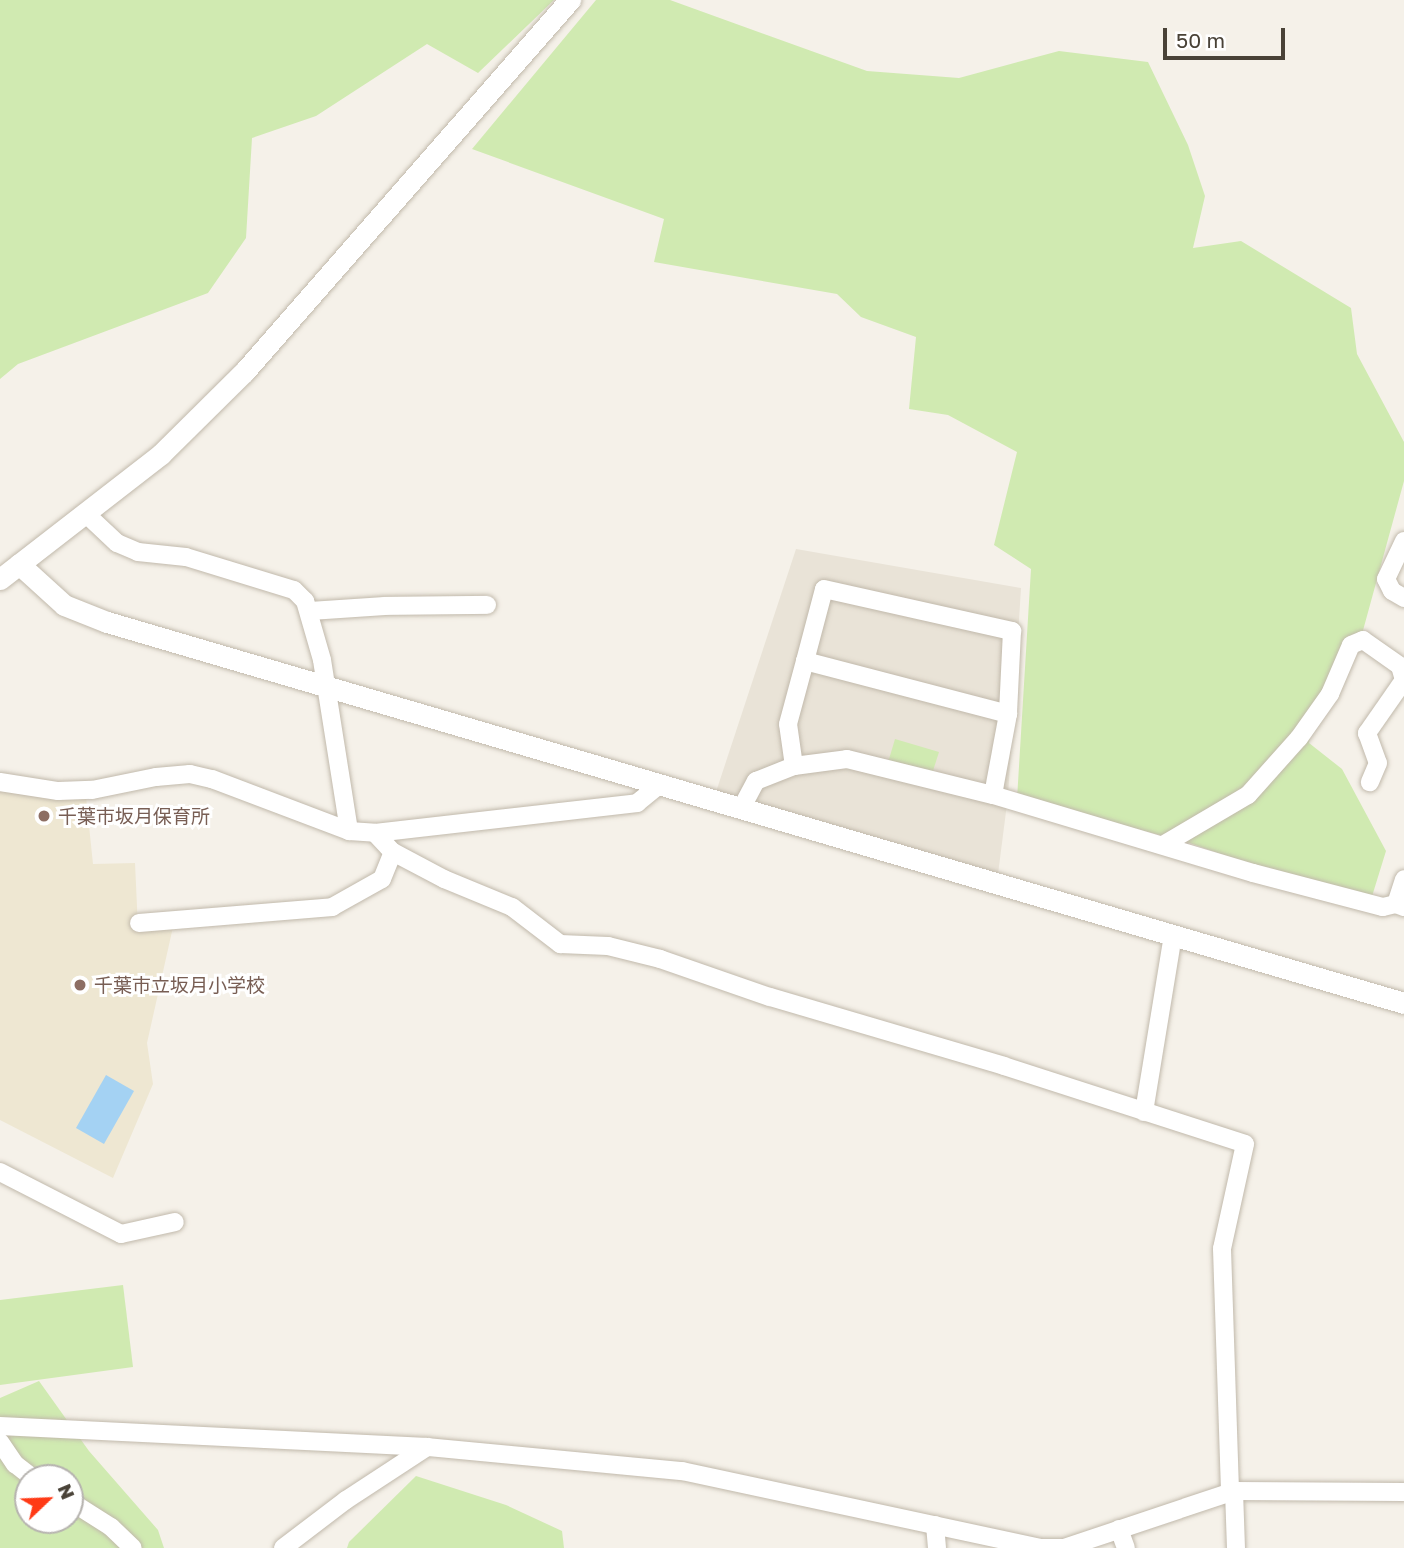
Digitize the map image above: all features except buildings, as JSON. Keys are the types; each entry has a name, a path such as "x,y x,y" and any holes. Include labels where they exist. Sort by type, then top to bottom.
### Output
{"street":[{"path":"0,579 161,454 244,372 570,0"},
{"path":"85,513 117,543 138,552 186,557 294,590 310,611 349,831"},
{"path":"1404,541 1386,579 1392,591 1404,598"},
{"path":"19,564 64,605 96,618 1404,1003"},
{"path":"794,766 788,724 824,589 1012,631 1008,714 993,795"},
{"path":"310,611 385,606 488,605"},
{"path":"1163,845 1248,795 1299,738 1330,694 1350,645 1363,639 1400,666 1404,680 1367,733 1378,763 1370,782"},
{"path":"805,661 1008,714"},
{"path":"741,809 756,781 794,766 847,759 993,795 1253,873 1383,907 1400,906 1404,879"},
{"path":"0,782 58,791 92,790 156,777 190,774 212,779 349,831 375,833 637,803 659,785"},
{"path":"375,833 393,852 444,879 512,907 560,944 608,946 660,959 770,997 1004,1066 1245,1144 1222,1249 1236,1548"},
{"path":"139,923 332,907 382,879 393,852"},
{"path":"1144,1112 1173,935"},
{"path":"0,1172 121,1234 176,1222"},
{"path":"0,1426 427,1447 682,1471 1041,1548 1064,1548 1232,1491 1404,1492"},
{"path":"0,1442 15,1464"},
{"path":"283,1548 346,1500 427,1447"},
{"path":"84,1510 111,1527 133,1548"},
{"path":"935,1525 937,1548"},
{"path":"1119,1529 1126,1548"}],"shaded area":[{"path":"796,549 1021,588 1008,796 998,874 716,792"},
{"name":"千葉市立坂月小学校","path":"0,790 86,797 93,864 135,863 138,928 173,927 147,1043 153,1084 113,1178 0,1120"}],"green space":[{"path":"0,0 554,0 478,73 427,44 316,116 252,138 246,238 208,293 18,364 0,379"},
{"path":"596,0 670,0 867,71 959,78 1059,51 1148,62 1188,145 1205,196 1193,248 1241,241 1351,308 1357,354 1404,442 1404,481 1359,645 1315,710 1309,743 1342,769 1386,851 1369,906 1184,841 1017,799 1031,569 994,545 1017,452 948,415 909,409 916,337 861,317 837,294 654,262 664,219 472,149"},
{"path":"895,739 939,752 931,777 887,766"},
{"path":"123,1285 133,1367 0,1385 0,1300"},
{"path":"39,1381 89,1451 158,1530 164,1548 0,1548 0,1398"},
{"path":"416,1476 506,1505 562,1531 564,1548 347,1548 349,1542"}],"water":[{"path":"106,1075 134,1091 104,1144 76,1128"}],"place":[{"name":"千葉市坂月保育所","path":"44,816"},
{"name":"千葉市立坂月小学校","path":"80,985"}]}
